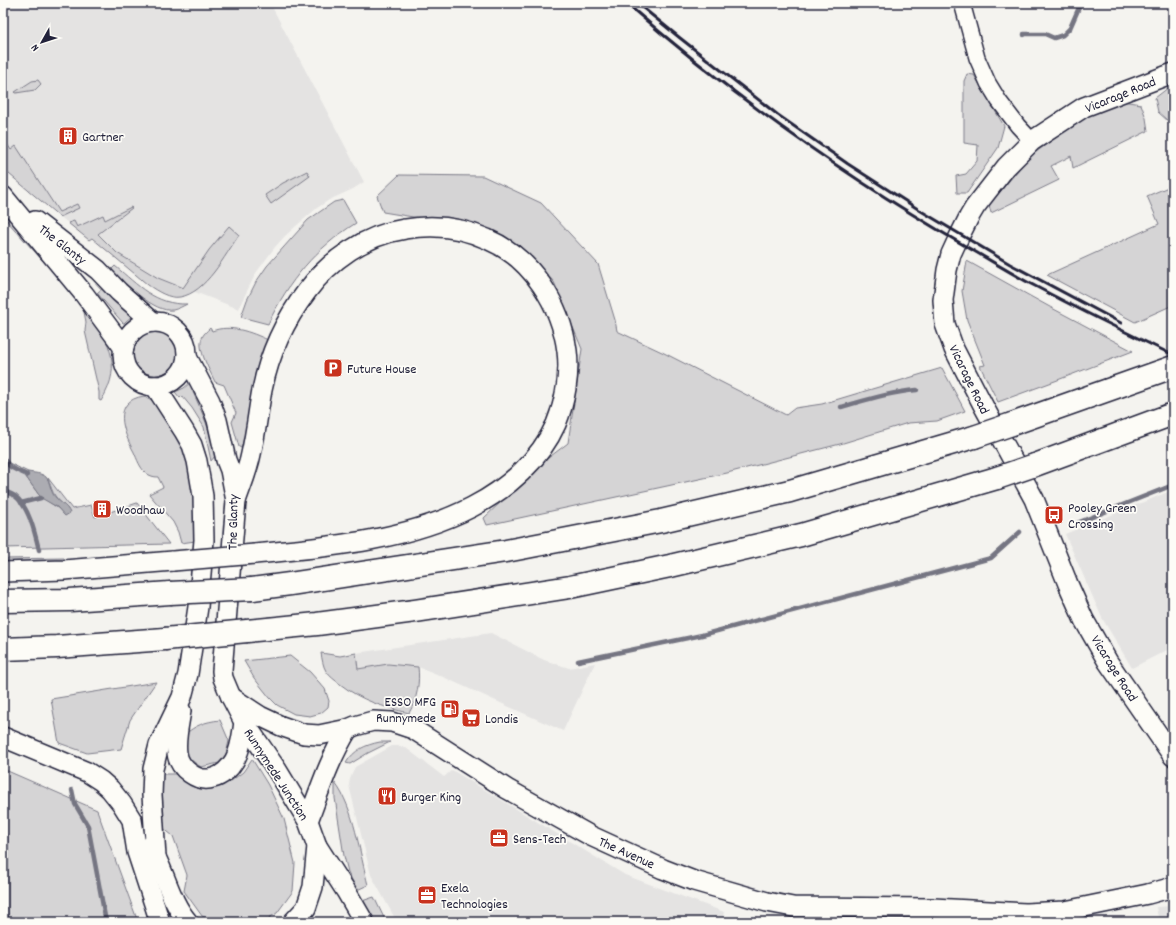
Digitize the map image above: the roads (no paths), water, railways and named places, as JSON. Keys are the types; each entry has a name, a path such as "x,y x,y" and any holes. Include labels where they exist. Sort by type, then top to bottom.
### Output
{"highway":[{"path":"3,601 70,600 252,588 290,584 506,551 661,521 790,491 974,437 1170,368"},
{"path":"3,649 57,647 165,639 324,624 570,587 670,566 801,535 997,478 1173,414"}],"main road":[{"name":"Vicarage Road","path":"1173,73 1084,107 1032,141 1006,167 975,207 956,241 947,270 943,300 945,324 954,349 1034,499 1084,620 1108,662 1173,756"},
{"name":"The Glanty","path":"5,198 98,270 119,292 153,322"},
{"name":"The Glanty","path":"5,198 84,294 124,348"},
{"path":"3,572 64,570 173,561 255,554 360,542 416,529 437,522 473,506 506,485 524,468 548,439 563,404 567,383 567,351 562,327 554,306 541,284 524,264 508,250 489,239 459,230 424,226 382,234 355,246 330,266 317,279 298,303 281,335 263,388 252,454 236,501"},
{"path":"153,322 161,323 169,325 180,334 187,349 187,357 184,368 177,378 167,384 155,386 146,385 138,382 132,377 125,364 123,356 124,348 129,337 137,328 153,322"},
{"name":"The Glanty","path":"187,357 210,401 217,420 226,460 230,470 236,501 222,671"},
{"name":"The Glanty","path":"155,386 192,445 197,461 203,496 204,540 198,607 188,674 182,697"},
{"name":"Runnymede Junction","path":"222,671 223,678 231,697 244,722 277,770 308,821 317,846 312,887 306,908 293,922"},
{"path":"182,697 177,755 182,765 191,774 202,779 214,778 226,771 235,760 240,747 244,722"},
{"path":"156,857 152,795 153,770 159,744 182,697"},
{"name":"The Avenue","path":"231,697 260,716 281,726 304,734 320,735 348,729 373,721 392,722 413,729 507,789 591,836 663,868 708,885 767,902 793,907 933,908 1021,913 1065,911 1148,894 1173,887"},
{"path":"308,821 330,762 348,729"},
{"path":"3,737 87,772 110,789 122,804 156,857 173,898 188,922"},
{"path":"132,820 137,852 160,922"},
{"path":"317,846 364,922"}],"street":[{"path":"962,3 976,58 988,83 999,101 1018,126 1032,141"}],"waterway":[{"path":"1024,35 1045,34 1054,38 1063,35 1070,28 1081,3"},
{"path":"841,407 888,394 917,390"},
{"path":"3,458 10,466 27,475"},
{"path":"1077,523 1173,485"},
{"path":"3,491 15,496 28,513 39,550"},
{"path":"21,503 41,498"},
{"path":"578,661 702,635 991,558 1020,532"},
{"path":"72,790 75,804 88,826 106,922"}],"railway":[{"path":"626,3 748,102 790,133 877,192 1026,281 1086,313 1173,355"},
{"path":"637,3 778,115 848,164 921,211 1010,264 1121,323"}],"place":[{"name":"Gartner","path":"68,136"},
{"name":"Future House","path":"333,368"},
{"name":"Woodhaw","path":"102,509"},
{"name":"Pooley Green Crossing","path":"1054,515"},
{"name":"ESSO MFG Runnymede","path":"450,709"},
{"name":"Londis","path":"471,718"},
{"name":"Burger King","path":"387,796"},
{"name":"Sens-Tech","path":"499,838"},
{"name":"Exela Technologies","path":"427,895"}]}
